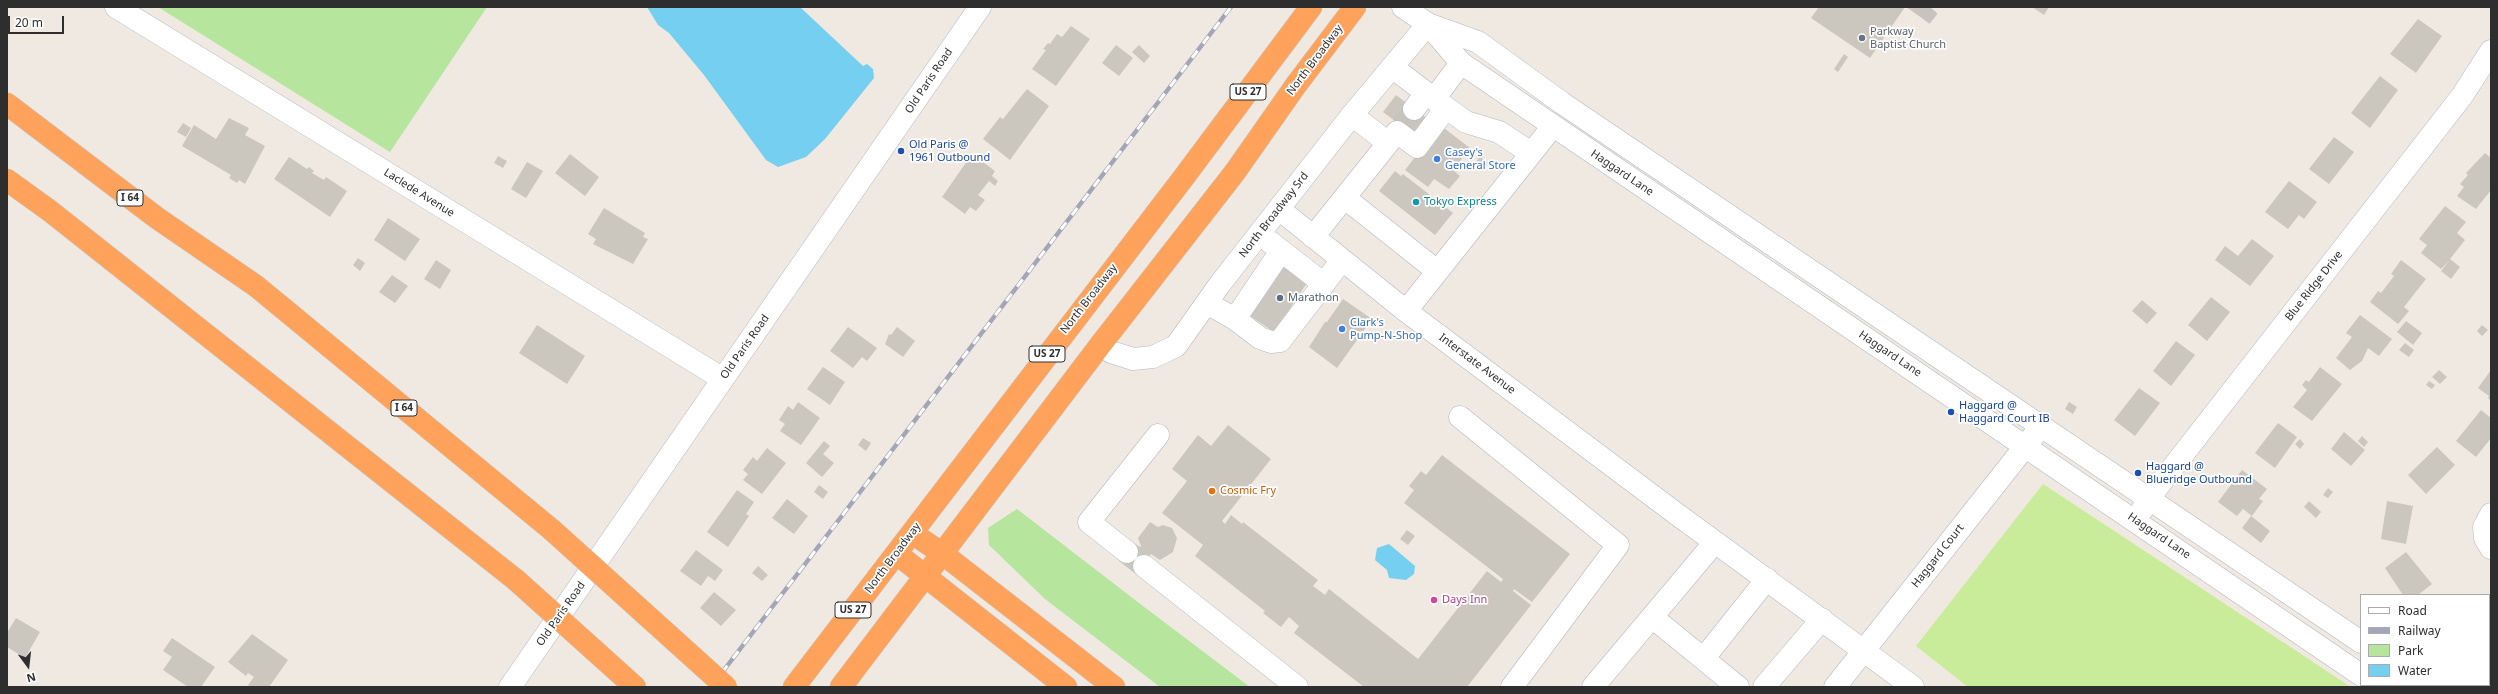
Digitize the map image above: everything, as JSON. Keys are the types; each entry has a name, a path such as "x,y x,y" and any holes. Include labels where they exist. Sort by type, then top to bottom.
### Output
{"highway":[{"name":"North Broadway","path":"794,687 897,554 1311,7"},
{"name":"North Broadway","path":"841,687 1101,344 1235,172 1296,85 1355,7"},
{"name":"I 64","path":"7,104 157,218 256,286 552,530 726,687"},
{"path":"7,180 68,226 516,580 635,687"},
{"path":"912,533 943,554 1114,687"},
{"path":"897,554 1066,687"}],"street":[{"name":"Laclede Avenue","path":"116,7 723,379"},
{"name":"Old Paris Road","path":"510,687 980,7"},
{"name":"Haggard Lane","path":"1403,7 1428,24 1478,42 1547,92 1658,168 1893,325 2360,641"},
{"name":"North Broadway Srd","path":"1101,344 1111,352 1133,359 1153,357 1176,346 1259,234 1352,115 1428,24"},
{"name":"Haggard Lane","path":"1428,24 1461,63 2136,520 2360,674"},
{"name":"Blue Ridge Drive","path":"2136,520 2149,498 2462,96 2491,51"},
{"path":"1352,115 1396,134 1417,147 1430,102 1461,63"},
{"path":"1392,67 1430,102 1466,122 1499,132 1531,153"},
{"path":"1532,112 1547,92"},
{"path":"1406,311 1553,126"},
{"path":"1313,237 1396,134"},
{"path":"1645,188 1658,168"},
{"path":"1345,198 1437,271"},
{"name":"Interstate Avenue","path":"1279,209 1406,311 1678,515 1913,687"},
{"path":"1259,234 1324,284"},
{"path":"1235,319 1281,251"},
{"path":"1781,280 1795,259"},
{"path":"1207,303 1235,319 1260,338 1271,342 1280,340 1342,260"},
{"path":"1879,346 1893,325"},
{"path":"1460,417 1618,545 1512,687"},
{"name":"Haggard Court","path":"1835,687 2041,425"},
{"path":"1127,552 1089,522 1158,436"},
{"path":"2491,514 2484,527 2485,538 2491,548"},
{"path":"1592,687 1715,542"},
{"path":"2231,586 2246,564"},
{"path":"1144,566 1297,687"},
{"path":"1704,658 1767,579"},
{"path":"1652,617 1738,687"},
{"path":"1764,687 1822,619"}],"green space":[{"path":"158,7 487,7 390,152"},
{"path":"2043,484 2348,685 2348,687 1968,687 1916,646"},
{"path":"1017,509 1250,687 1160,687 1045,599 989,545 988,528"}],"water":[{"path":"647,7 800,7 863,66 867,64 873,69 874,78 825,139 806,157 778,167 766,160 704,75 669,33 658,25"},
{"path":"1389,544 1415,566 1414,574 1406,580 1389,578 1387,570 1375,560 1377,548"}],"building":[{"name":"Parkway Baptist Church","path":"1819,7 1905,7 1870,58 1811,18"},
{"path":"1906,7 1930,7 1936,12 1929,23"},
{"path":"2032,7 2049,7 2044,15"},
{"path":"2418,19 2442,36 2416,73 2390,54"},
{"path":"1071,26 1090,39 1056,86 1032,69 1046,50 1043,49 1048,43 1050,44 1057,34 1062,37"},
{"path":"1116,45 1133,58 1119,76 1102,63"},
{"path":"1139,45 1150,56 1144,63 1132,52"},
{"path":"1844,54 1848,57 1838,72 1834,69"},
{"path":"2380,76 2398,90 2370,128 2351,113"},
{"path":"1027,89 1049,106 1010,160 983,139 1000,117 1003,119"},
{"name":"Casey's General Store","path":"1396,95 1432,122 1419,139 1383,112"},
{"path":"229,118 249,128 245,135 265,146 245,184 239,180 237,183 229,178 231,175 182,146 194,125 216,139"},
{"path":"183,123 191,128 186,137 177,132"},
{"name":"Casey's General Store","path":"1440,125 1470,148 1453,170 1460,176 1449,189 1434,179 1428,187 1405,170"},
{"path":"2334,137 2354,152 2329,184 2309,169"},
{"path":"2485,153 2491,158 2491,190 2476,209 2457,196 2464,187 2460,184 2468,175 2466,173"},
{"path":"570,154 599,177 585,196 555,173"},
{"path":"972,154 995,171 992,176 998,181 995,186 989,181 978,195 985,200 976,211 970,207 965,214 942,197"},
{"path":"498,156 507,161 503,168 494,163"},
{"path":"289,157 307,169 309,167 314,171 312,173 324,180 326,177 347,191 330,217 274,179"},
{"path":"1480,157 1488,163 1484,169 1475,163"},
{"path":"527,162 543,171 526,198 511,189"},
{"name":"Tokyo Express","path":"1395,171 1401,176 1403,174 1453,213 1435,235 1379,191"},
{"path":"2289,181 2317,202 2304,219 2299,215 2288,229 2265,212"},
{"path":"2445,206 2466,222 2457,233 2465,240 2450,259 2460,267 2451,279 2441,271 2449,261 2441,269 2421,253 2427,245 2419,239"},
{"path":"604,208 645,233 643,237 648,239 633,264 593,244 596,239 588,234"},
{"path":"388,218 420,239 405,261 374,240"},
{"path":"2252,239 2274,256 2250,286 2215,260 2225,246 2238,256"},
{"path":"358,258 365,263 360,271 353,265"},
{"path":"436,260 451,270 440,289 424,279"},
{"path":"2401,260 2426,279 2404,307 2409,311 2398,324 2370,302 2378,291 2381,293 2394,276 2391,274"},
{"name":"Marathon","path":"1286,264 1309,280 1274,332 1250,316"},
{"path":"392,275 408,286 395,303 379,292"},
{"path":"2211,297 2230,312 2207,341 2188,325"},
{"name":"Clark's Pump-N-Shop","path":"1343,299 1372,319 1337,368 1309,347 1325,322 1327,322"},
{"path":"2142,300 2157,313 2147,324 2132,311"},
{"path":"2360,315 2392,339 2379,356 2368,348 2362,361 2350,370 2336,358 2352,337 2346,333"},
{"path":"2406,321 2422,333 2413,345 2397,332"},
{"path":"537,325 585,356 567,384 519,353"},
{"path":"2482,325 2488,330 2482,336 2477,331"},
{"path":"848,327 877,348 867,361 862,357 853,368 830,351"},
{"path":"897,327 915,341 903,357 885,344 889,334 891,335"},
{"path":"2176,341 2195,355 2171,386 2153,371"},
{"path":"2405,343 2414,350 2409,357 2399,350"},
{"path":"823,367 845,382 830,405 807,389"},
{"path":"2320,367 2342,384 2312,421 2293,407 2307,390 2302,385 2306,380 2309,382"},
{"path":"2439,370 2447,377 2440,384 2432,377"},
{"path":"2491,370 2491,401 2488,398 2489,396 2478,388"},
{"path":"2429,381 2435,385 2432,389 2426,385"},
{"path":"2139,388 2160,403 2135,436 2114,420"},
{"path":"798,402 820,418 801,445 780,431 785,424 779,420 788,406 793,410"},
{"path":"2069,402 2077,407 2073,414 2065,409"},
{"path":"2481,410 2491,418 2491,438 2476,457 2456,441"},
{"path":"2278,423 2297,437 2275,468 2255,453"},
{"path":"1228,425 1271,459 1222,521 1225,524 1231,515 1242,524 1243,522 1318,580 1313,586 1325,595 1329,589 1418,659 1487,571 1501,582 1503,579 1404,503 1414,490 1409,486 1421,471 1426,475 1442,455 1570,554 1532,602 1514,589 1513,591 1531,605 1467,687 1364,687 1294,633 1299,626 1289,617 1281,627 1263,613 1265,611 1195,556 1203,545 1162,513 1187,481 1172,469 1198,435 1211,446"},
{"path":"2344,432 2365,450 2351,466 2331,449"},
{"path":"2362,436 2368,442 2364,447 2358,441"},
{"path":"863,438 871,443 866,451 858,445"},
{"path":"2300,439 2304,444 2300,449 2295,444"},
{"path":"824,441 830,446 823,454 834,463 822,477 806,463"},
{"path":"2437,447 2455,465 2426,494 2408,475"},
{"path":"767,448 786,463 762,494 743,480 748,474 743,470 753,457 757,461"},
{"path":"2242,470 2267,489 2259,499 2263,501 2252,516 2243,509 2237,516 2218,502"},
{"path":"819,485 828,492 823,499 814,492"},
{"path":"2328,488 2333,492 2328,498 2323,495"},
{"path":"737,490 754,502 746,514 749,516 728,547 707,532"},
{"path":"787,499 808,516 794,534 772,518"},
{"path":"2309,501 2321,512 2316,518 2304,507"},
{"path":"2387,501 2413,506 2406,544 2381,539"},
{"path":"2251,516 2270,531 2261,543 2242,528"},
{"path":"1150,522 1158,527 1163,525 1172,528 1177,538 1173,552 1160,560 1151,554 1149,556 1151,557 1137,575 1119,561 1134,543 1140,547 1141,546 1138,538"},
{"path":"1407,530 1415,536 1408,545 1400,539"},
{"path":"696,550 723,570 715,581 708,576 701,586 680,571"},
{"path":"2406,552 2432,584 2419,594 2402,594 2385,568"},
{"path":"758,566 768,575 762,581 752,573"},
{"path":"714,592 736,610 721,626 700,608"},
{"path":"16,618 40,632 25,658 7,647 7,633"},
{"path":"252,634 288,660 269,687 251,687 248,685 254,677 248,673 246,676 228,662"},
{"path":"172,638 215,667 201,687 188,687 163,670 172,657 163,651"}],"tunnel":[{"path":"1921,17 1929,7"},
{"path":"1402,126 1414,109"}],"railway":[{"path":"711,687 1231,7"}],"place":[{"name":"Parkway Baptist Church","path":"1862,38"},
{"name":"Old Paris @ 1961 Outbound","path":"901,151"},
{"name":"Casey's General Store","path":"1437,159"},
{"name":"Tokyo Express","path":"1416,202"},
{"name":"Marathon","path":"1280,298"},
{"name":"Clark's Pump-N-Shop","path":"1342,329"},
{"name":"Haggard @ Haggard Court IB","path":"1951,412"},
{"name":"Haggard @ Blueridge Outbound","path":"2138,473"},
{"name":"Cosmic Fry","path":"1212,491"},
{"name":"Days Inn","path":"1434,600"}]}
